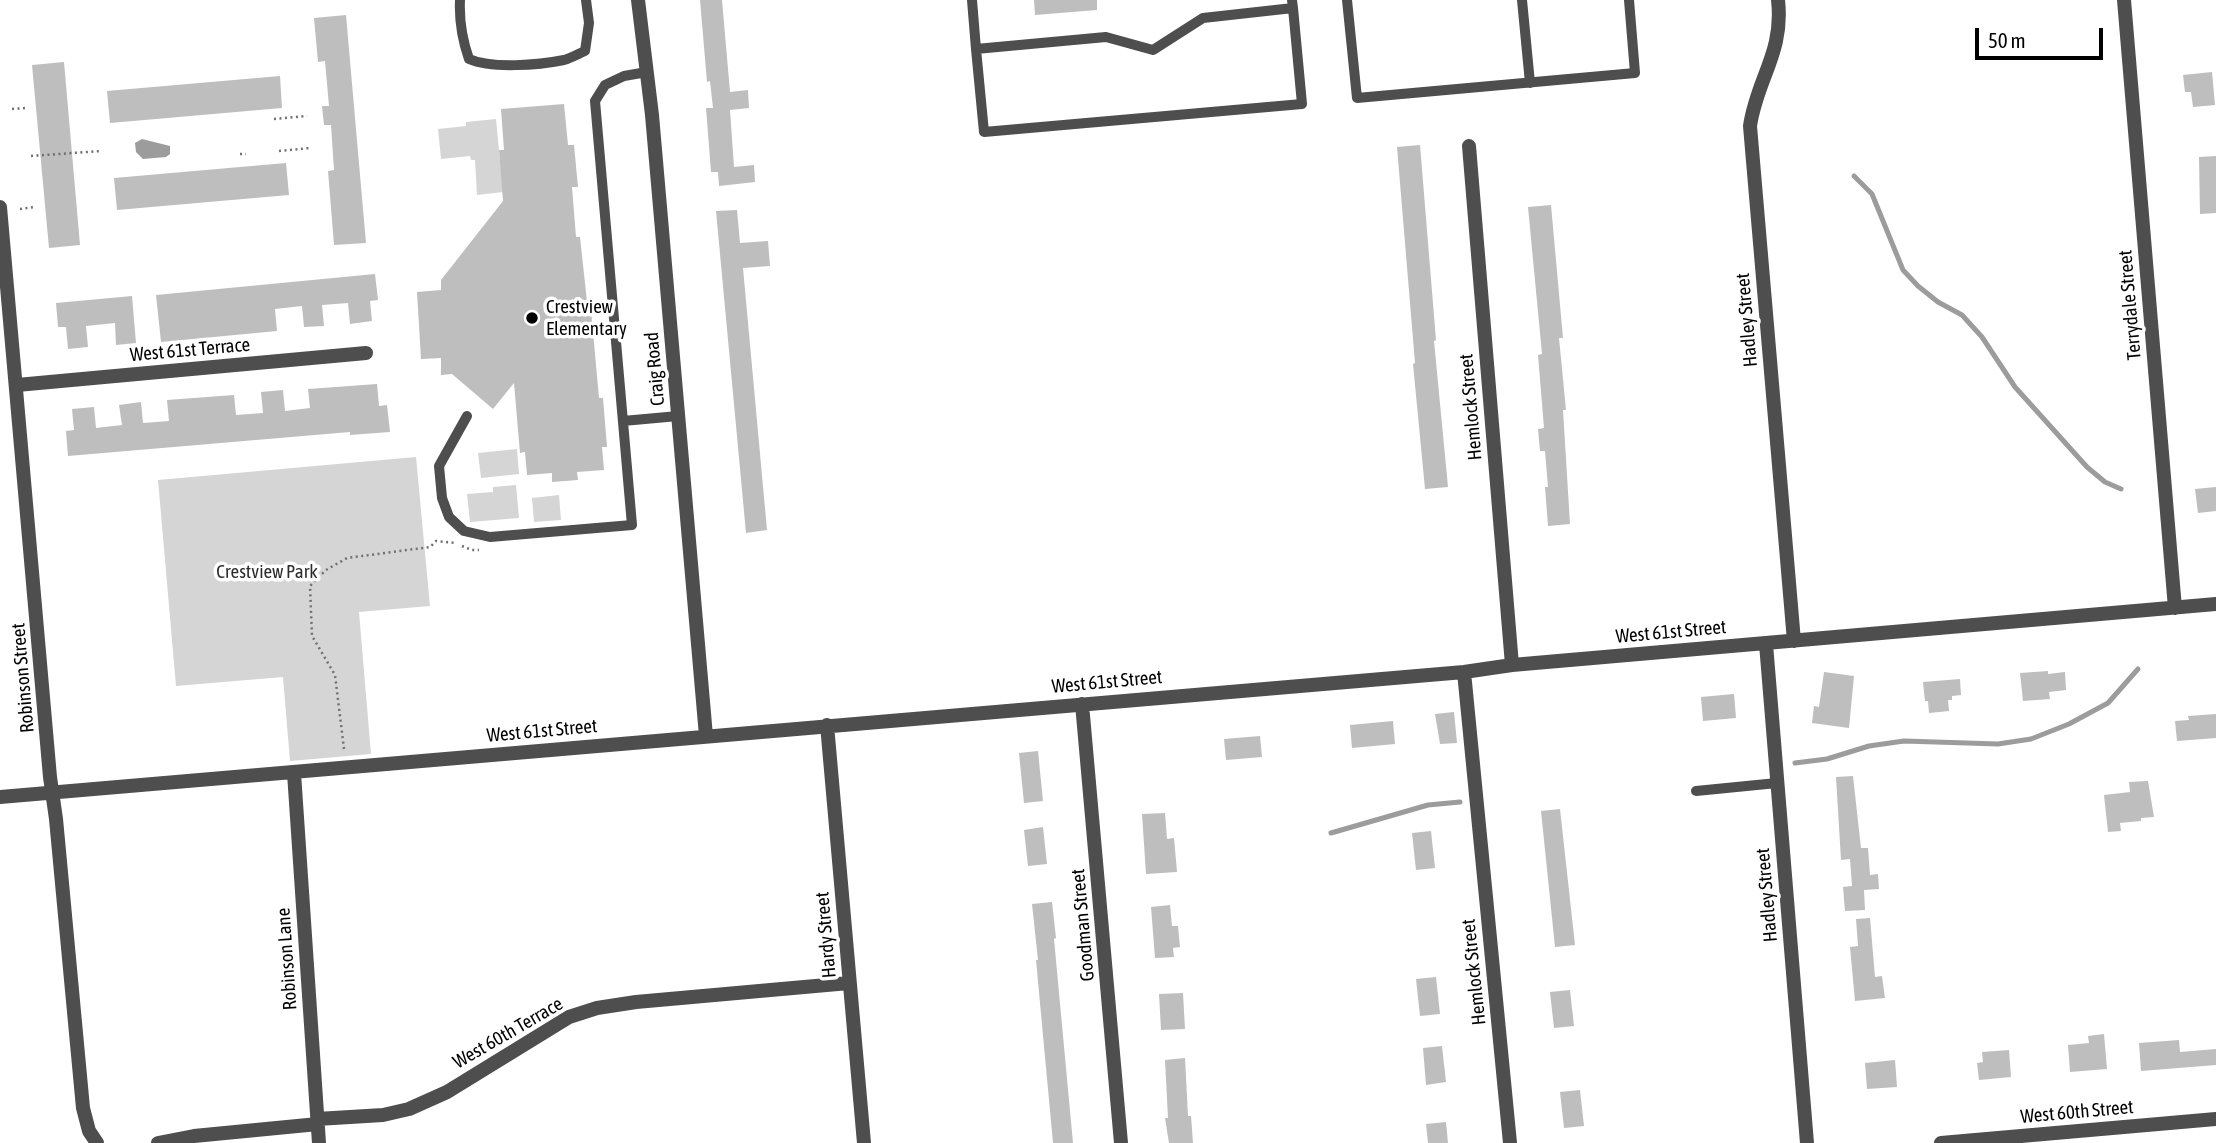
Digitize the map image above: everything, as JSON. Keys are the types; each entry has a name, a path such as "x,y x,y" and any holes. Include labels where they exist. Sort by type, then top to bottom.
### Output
{"street":[{"name":"Craig Road","path":"638,0 647,72 706,736"},
{"name":"Hadley Street","path":"1778,0 1779,34 1773,57 1753,103 1750,126 1794,641"},
{"name":"Terrydale Street","path":"2124,0 2175,608"},
{"name":"Hemlock Street","path":"1469,146 1512,665"},
{"name":"Robinson Street","path":"0,208 83,1108 89,1131 97,1143"},
{"name":"West 61st Terrace","path":"17,384 366,353"},
{"name":"West 61st Street","path":"0,797 827,724 1464,672 1512,665 2216,604"},
{"name":"Hadley Street","path":"1766,643 1807,1143"},
{"name":"Hemlock Street","path":"1464,672 1510,1143"},
{"name":"Goodman Street","path":"1082,704 1121,1143"},
{"name":"Hardy Street","path":"827,724 864,1143"},
{"name":"Robinson Lane","path":"294,773 319,1143"},
{"name":"West 60th Terrace","path":"158,1143 194,1136 383,1115 409,1109 447,1092 569,1017 597,1007 849,983"},
{"name":"West 60th Street","path":"1941,1143 2216,1118"}],"lane":[{"path":"460,0 459,20 469,59 483,65 566,60 585,51 589,23 586,0"},
{"path":"972,0 976,49 984,132 1302,104 1292,4 1203,18 1153,50 1107,37 976,49"},
{"path":"1347,0 1357,98 1636,74 1629,0"},
{"path":"1522,0 1530,83"},
{"path":"467,416 439,466 442,498 449,517 464,531 490,537 632,525 595,101 605,85 624,76 647,72"},
{"path":"623,421 678,416"},
{"path":"1696,791 1777,783"}],"path":[{"path":"12,109 26,108"},
{"path":"274,119 307,116"},
{"path":"279,151 310,148"},
{"path":"31,156 101,151"},
{"path":"240,154 246,154"},
{"path":"20,209 35,208"},
{"path":"344,749 335,675 312,636 310,586 326,570 347,558 430,547 436,541 456,543 472,550 485,549"}],"green space":[{"path":"496,119 503,192 477,195 475,160 471,160 470,156 441,159 438,129 466,126 466,122"},
{"path":"517,449 519,474 481,478 478,453"},
{"name":"Crestview Park","path":"416,457 430,606 359,612 371,754 290,761 283,677 176,686 158,480"},
{"path":"516,485 519,518 470,522 467,494 493,492 493,487"},
{"path":"559,495 561,520 534,522 532,498"}],"shaded area":[{"path":"142,139 170,146 170,154 166,157 143,159 136,152 135,143"}],"building":[{"path":"700,0 722,0 730,92 748,90 749,108 730,110 734,167 754,165 755,182 719,186 718,172 711,172 706,108 713,108 710,81 707,82"},
{"path":"1034,0 1097,0 1097,10 1035,15"},
{"path":"346,15 366,243 334,245 328,171 334,170 331,125 324,125 322,106 329,106 325,61 318,62 314,18"},
{"path":"64,62 80,245 49,248 32,65"},
{"path":"2212,72 2215,105 2193,107 2191,92 2185,92 2183,75"},
{"path":"280,76 282,108 110,123 107,91"},
{"name":"Crestview Elementary","path":"564,104 568,145 574,145 578,187 572,187 576,237 580,237 588,311 591,310 599,398 603,398 607,447 602,447 604,470 577,472 578,480 552,482 552,473 527,475 525,452 520,453 514,383 493,409 452,374 441,375 441,358 421,359 417,292 441,290 441,280 503,201 499,150 504,150 501,109"},
{"path":"1420,145 1448,487 1425,489 1397,147"},
{"path":"2216,156 2216,213 2200,214 2199,157"},
{"path":"286,163 289,195 117,210 114,178"},
{"path":"1551,205 1563,338 1559,338 1566,410 1563,410 1570,524 1548,526 1545,451 1540,451 1538,429 1544,428 1538,355 1542,354 1528,207"},
{"path":"737,210 740,243 768,241 770,266 743,268 767,530 746,533 716,211"},
{"path":"375,274 378,300 370,301 372,321 350,324 348,303 322,305 324,326 304,327 302,306 275,309 277,331 161,342 156,295"},
{"path":"132,296 136,343 116,345 115,323 86,326 88,347 68,349 66,327 58,327 56,303"},
{"path":"377,384 379,406 387,405 390,432 350,435 350,432 68,456 66,431 74,430 72,409 94,407 96,428 122,425 119,405 141,402 143,423 169,421 167,400 234,395 236,415 263,413 261,392 283,390 285,411 310,408 308,389"},
{"path":"2216,487 2216,511 2198,513 2195,489"},
{"path":"2048,671 2048,674 2065,672 2066,690 2049,692 2050,699 2023,701 2020,673"},
{"path":"1824,672 1854,676 1849,728 1812,723 1814,706 1819,707"},
{"path":"1960,679 1961,695 1952,696 1952,700 1948,700 1949,711 1929,713 1923,682"},
{"path":"1734,694 1736,718 1703,721 1701,697"},
{"path":"1454,712 1457,743 1440,744 1435,714"},
{"path":"2216,714 2216,738 2177,741 2175,721 2189,720 2188,716"},
{"path":"1393,721 1395,744 1352,748 1350,725"},
{"path":"1260,736 1262,757 1226,760 1224,739"},
{"path":"1038,751 1043,801 1024,803 1019,753"},
{"path":"1853,776 1861,848 1868,848 1870,875 1878,874 1879,889 1864,890 1865,910 1845,911 1843,887 1852,886 1850,859 1841,860 1836,777"},
{"path":"2148,781 2154,817 2120,823 2121,831 2108,832 2104,795 2130,792 2129,782"},
{"path":"1560,809 1575,945 1555,947 1541,811"},
{"path":"1165,813 1167,839 1174,838 1177,872 1146,874 1142,814"},
{"path":"1043,827 1047,864 1028,866 1024,830"},
{"path":"1431,831 1435,868 1416,870 1412,833"},
{"path":"1052,902 1073,1143 1053,1143 1036,960 1032,904"},
{"path":"1170,905 1172,926 1178,926 1180,947 1173,948 1174,957 1155,958 1151,907"},
{"path":"1870,918 1875,977 1882,976 1885,998 1855,1001 1850,947 1858,946 1856,919"},
{"path":"1436,977 1440,1014 1420,1016 1416,979"},
{"path":"1570,990 1574,1026 1554,1028 1550,992"},
{"path":"1183,993 1185,1029 1161,1030 1159,994"},
{"path":"2104,1034 2107,1069 2070,1072 2068,1045 2089,1043 2088,1036"},
{"path":"2179,1040 2180,1052 2216,1049 2216,1065 2141,1071 2139,1043"},
{"path":"1442,1046 1446,1082 1426,1085 1423,1048"},
{"path":"2009,1050 2011,1077 1979,1080 1977,1063 1983,1062 1982,1052"},
{"path":"1185,1058 1188,1116 1191,1116 1193,1143 1169,1143 1165,1118 1168,1118 1165,1060"},
{"path":"1895,1060 1897,1087 1867,1089 1865,1063"},
{"path":"1580,1090 1584,1126 1564,1128 1560,1092"},
{"path":"1446,1122 1448,1143 1428,1143 1426,1124"}],"waterway":[{"path":"1854,176 1872,194 1903,270 1938,302 1962,315 1982,337 2015,387 2087,467 2105,482 2121,489"},
{"path":"1795,763 1827,759 1869,746 1904,741 1998,744 2031,739 2069,724 2108,703 2138,669"},
{"path":"1331,833 1428,805 1460,802"}],"place":[{"name":"Crestview Elementary","path":"532,318"}]}
